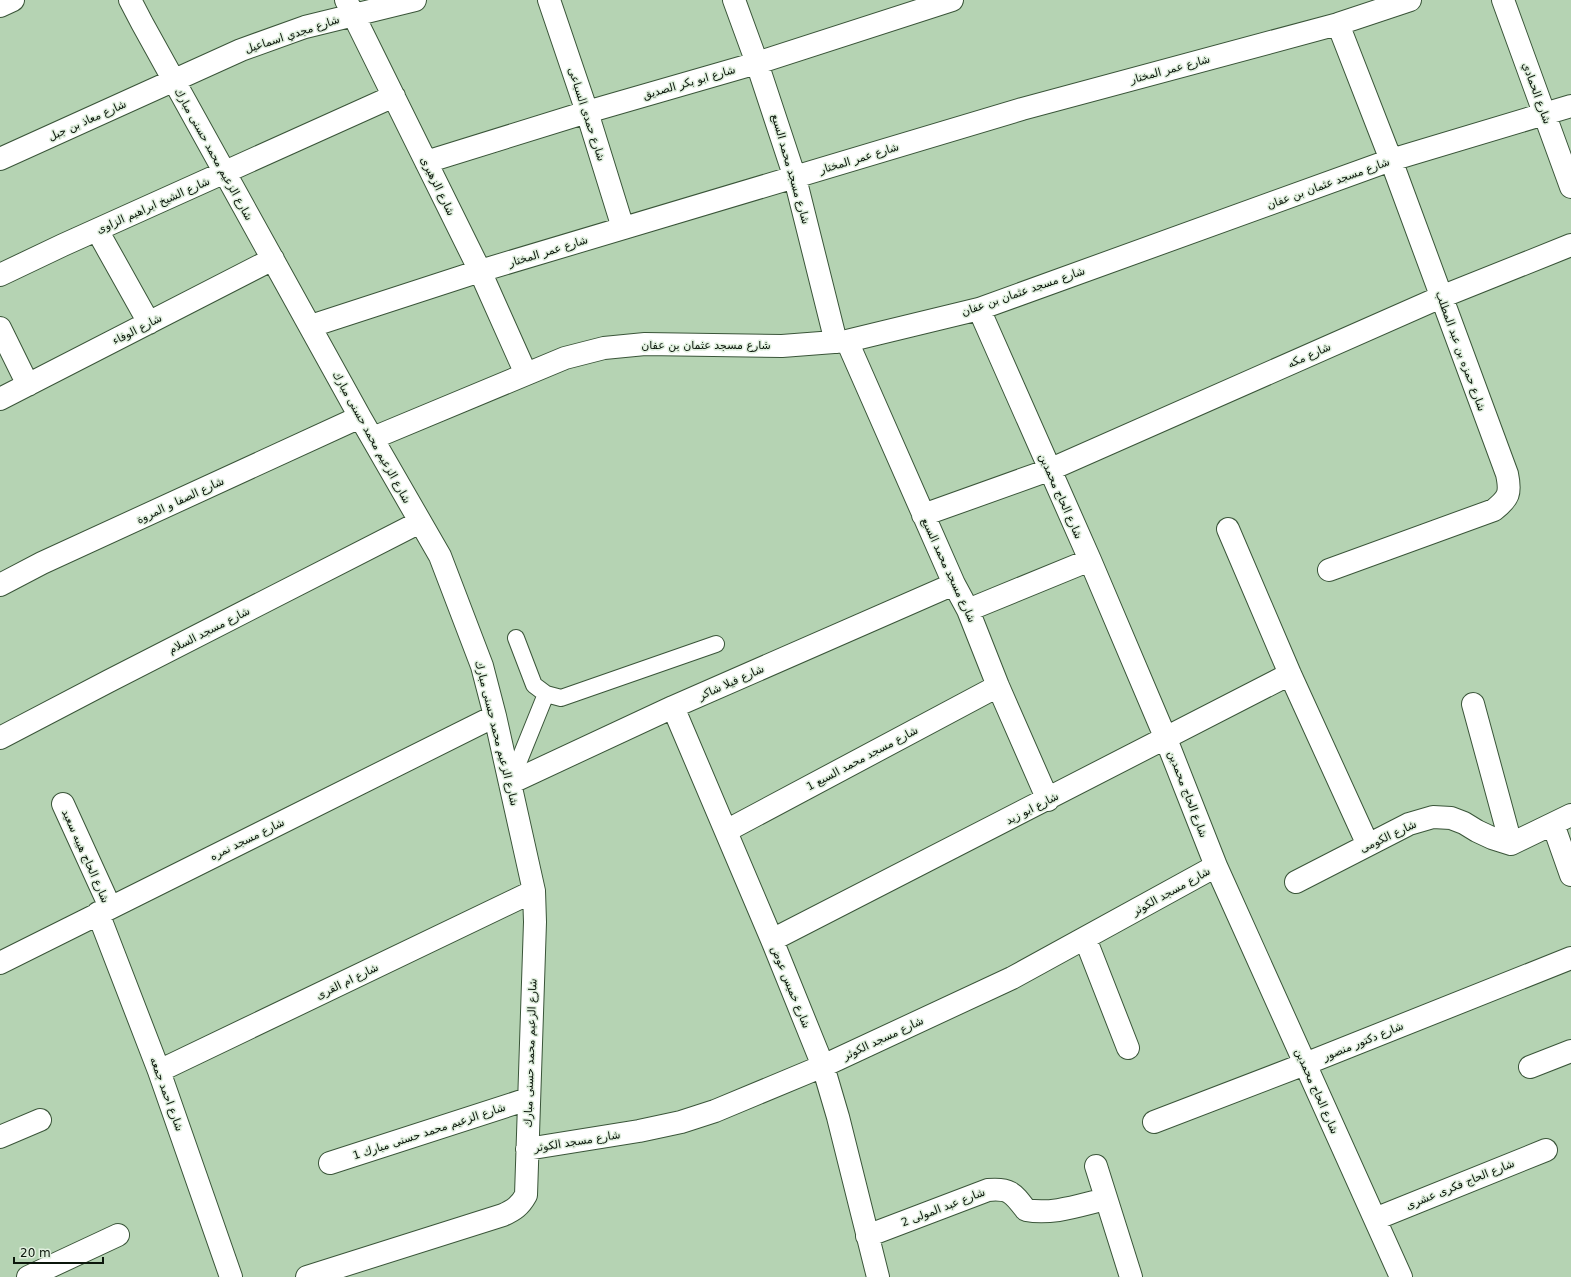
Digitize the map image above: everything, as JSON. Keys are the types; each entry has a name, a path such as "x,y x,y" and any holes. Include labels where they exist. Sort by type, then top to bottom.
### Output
{"street":[{"path":"0,6 13,0"},
{"name":"شارع الزعيم محمد حسنى مبارك","path":"130,0 273,260 440,556 482,666 495,716 534,891 535,922 526,1195 521,1204 513,1211 307,1277"},
{"name":"شارع مجدي اسماعيل","path":"174,81 241,50 305,27 350,7 415,0"},
{"name":"شارع حمدى السباعى","path":"548,0 587,112 623,228"},
{"name":"شارع مسجد محمد السبع","path":"734,0 758,63 795,178 842,342 954,584 968,610 998,686 1048,800"},
{"name":"شارع ابو بكر الصديق","path":"426,162 587,112 758,63 952,0"},
{"name":"شارع عمر المختار","path":"311,326 480,271 1022,109 1338,24 1380,5 1410,0"},
{"name":"شارع الحمادي","path":"1503,0 1571,187"},
{"name":"شارع الزهيرى","path":"350,7 480,271 526,374"},
{"name":"شارع حمزه بن عبد المطلب","path":"1329,570 1494,510 1505,501 1510,488 1507,474 1442,297 1338,24"},
{"name":"شارع معاذ بن جبل","path":"0,159 174,81"},
{"name":"شارع الشيخ ابراهيم الزاوى","path":"0,275 394,96"},
{"name":"شارع مسجد عثمان بن عفان","path":"373,438 565,358 604,348 645,344 782,346 842,342 979,309 1391,160 1571,106"},
{"path":"97,230 149,323"},
{"name":"شارع مكه","path":"923,515 1049,470 1442,297 1571,245"},
{"name":"شارع الوفاء","path":"0,399 273,260"},
{"name":"شارع الحاج محمدين","path":"979,309 1090,560 1166,739 1216,866 1401,1277"},
{"path":"0,328 28,384"},
{"name":"شارع الصفا و المروة","path":"0,585 49,560 360,416"},
{"name":"شارع مسجد السلام","path":"0,738 420,522"},
{"path":"1228,529 1290,674 1368,845"},
{"path":"968,610 1090,560"},
{"name":"شارع فيلا شاكر","path":"510,782 954,584"},
{"name":"شارع ابو زيد","path":"772,940 1048,800 1290,674"},
{"name":"شارع مسجد محمد السبع 1","path":"726,831 998,686"},
{"path":"1473,704 1511,844 1562,820 1571,875"},
{"name":"شارع خميس عوض","path":"673,708 772,940 823,1066 838,1117 878,1277"},
{"name":"شارع مسجد نمره","path":"0,963 495,716"},
{"name":"شارع الحاج هيبه سعيد","path":"63,804 104,910"},
{"name":"شارع الكومى","path":"1296,882 1410,824 1433,817 1451,818 1492,838 1511,844"},
{"name":"شارع مسجد الكوثر","path":"527,1149 639,1131 681,1122 716,1111 823,1066 1012,978 1216,866"},
{"name":"شارع ام القرى","path":"159,1071 534,891"},
{"name":"شارع احمد جمعه","path":"104,910 231,1277"},
{"path":"1085,938 1128,1048"},
{"name":"شارع دكتور منصور","path":"1154,1122 1305,1064 1571,958"},
{"path":"1530,1067 1571,1051"},
{"name":"شارع الزعيم محمد حسنى مبارك 1","path":"330,1163 528,1099"},
{"path":"0,1137 40,1120"},
{"name":"شارع الحاج فكرى عشرى","path":"1375,1219 1546,1150"},
{"path":"1096,1166 1131,1277"},
{"name":"شارع عبد المولى 2","path":"867,1236 988,1190 1002,1188 1014,1193 1026,1210 1039,1212 1053,1211 1106,1199"},
{"path":"28,1277 118,1235"}],"lane":[{"path":"516,638 534,685 546,694 561,698 716,644"},
{"path":"510,782 546,694"}]}
